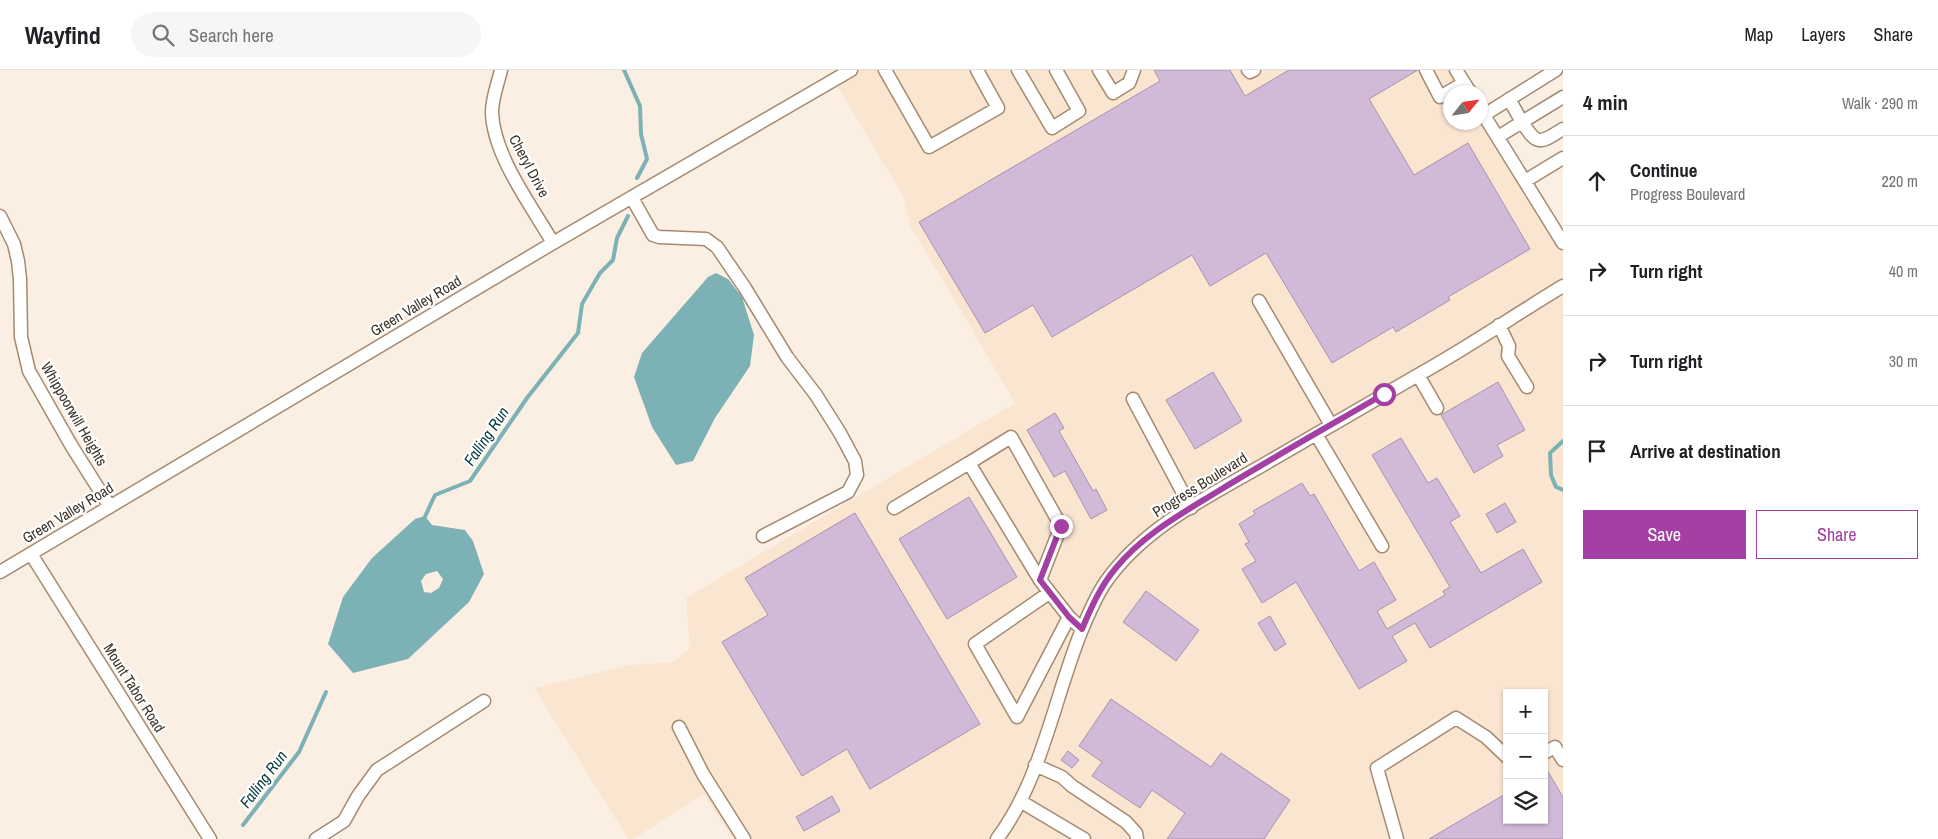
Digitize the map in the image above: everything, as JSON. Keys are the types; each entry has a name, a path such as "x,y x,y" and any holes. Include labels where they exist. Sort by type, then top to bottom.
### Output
{"street":[{"name":"Cheryl Drive","path":"501,70 492,109 494,132 501,154 554,243"},
{"name":"Green Valley Road","path":"0,572 554,243 851,70"},
{"path":"885,70 929,147 998,108 977,70"},
{"path":"1018,70 1052,128 1079,111 1056,70"},
{"path":"1099,70 1113,93 1129,83 1134,70"},
{"path":"1248,70 1250,72 1254,70"},
{"path":"1426,70 1440,97 1443,96"},
{"path":"1456,70 1465,85"},
{"path":"1488,109 1509,99 1556,70"},
{"path":"1498,137 1563,97"},
{"path":"1509,99 1535,140 1539,141 1547,138 1563,129"},
{"path":"1488,121 1563,243"},
{"path":"1525,181 1563,158"},
{"path":"632,198 653,235 658,237 706,239 717,247 745,288 787,357 840,433 855,461 857,475 848,492 763,536"},
{"name":"Whippoorwill Heights","path":"0,216 14,244 18,261 21,337 29,371 71,445 110,507"},
{"name":"Progress Boulevard","path":"997,839 1020,801 1035,765 1082,629 1094,603 1115,569 1142,542 1191,508 1418,375 1563,286"},
{"path":"1259,301 1331,425"},
{"path":"1499,325 1509,346 1508,356 1527,387"},
{"path":"1418,375 1437,408"},
{"path":"1133,399 1191,508"},
{"path":"1316,434 1382,546"},
{"path":"894,508 1011,437 1061,526 1040,580"},
{"path":"969,463 1040,580 1069,617 1082,629"},
{"name":"Mount Tabor Road","path":"31,554 210,839"},
{"path":"1049,593 975,644 1017,717 1069,617"},
{"path":"316,839 344,821 358,796 377,770 484,701"},
{"path":"1397,839 1377,768 1456,718 1486,737 1503,753"},
{"path":"679,727 703,774 744,839"},
{"path":"1548,751 1556,747 1563,760"},
{"path":"1035,765 1062,777 1072,786 1126,822 1136,833 1137,839 1145,839"},
{"path":"1020,801 1084,839"}],"shaded area":[{"path":"851,70 1456,70 1466,85 1443,85 1443,130 1488,130 1488,120 1563,243 1563,839 733,839 704,794 633,839 628,839 534,688 630,665 673,662 690,648 686,598 1015,403 910,225 903,196 834,80"}],"water":[{"path":"716,273 728,279 742,297 754,335 750,366 715,418 693,461 676,465 652,427 634,377 642,353 708,277"},
{"path":"425,516 432,525 465,530 473,541 484,574 469,602 408,659 353,673 328,644 343,597 372,558 415,519","holes":["437,571 443,579 439,588 431,593 424,592 421,581 426,574"]}],"building":[{"path":"1154,70 1230,70 1245,96 1289,70 1418,70 1369,99 1414,175 1468,143 1530,249 1448,297 1450,300 1396,332 1393,327 1332,363 1266,253 1210,286 1192,255 1052,337 1033,305 985,333 919,222 1160,81"},
{"path":"1213,372 1242,421 1195,449 1166,400"},
{"path":"1498,382 1525,430 1497,445 1503,456 1474,473 1441,415"},
{"path":"1055,413 1064,428 1059,431 1093,491 1096,489 1107,510 1091,519 1065,471 1054,477 1027,430"},
{"path":"1401,438 1428,483 1437,478 1460,516 1450,522 1481,573 1523,549 1542,582 1430,648 1415,623 1392,636 1407,661 1359,689 1296,582 1262,603 1242,569 1256,561 1245,544 1249,542 1239,524 1255,514 1253,511 1302,483 1310,496 1314,494 1359,571 1374,562 1396,600 1377,611 1387,629 1445,595 1443,591 1450,587 1372,455"},
{"path":"969,497 1017,577 947,619 899,539"},
{"path":"1505,503 1516,522 1497,533 1486,514"},
{"path":"855,513 980,724 870,789 847,749 802,776 722,642 768,615 745,578"},
{"path":"1146,591 1199,630 1176,661 1123,622"},
{"path":"1270,616 1286,644 1275,651 1258,623"},
{"path":"1111,699 1211,767 1221,753 1290,800 1264,839 1167,839 1185,813 1152,790 1140,808 1092,776 1102,762 1079,746"},
{"path":"1068,751 1079,760 1072,768 1061,760"},
{"path":"1548,772 1563,797 1563,839 1429,839 1503,795 1503,824 1548,824"},
{"path":"832,796 840,811 804,831 796,817"}],"waterway":[{"name":"Falling Run","path":"624,70 640,106 641,134 647,159 637,178"},
{"name":"Falling Run","path":"423,521 435,495 470,481 527,398 578,333 582,304 600,273 613,260 617,238 628,216"},
{"path":"1563,441 1550,453 1551,475 1556,487 1563,490"},
{"name":"Falling Run","path":"243,825 299,752 326,692"}],"route":[{"path":"1061,526 1040,580 1069,617 1082,629 1103,585 1115,569 1157,530 1240,478 1384,394"}]}
